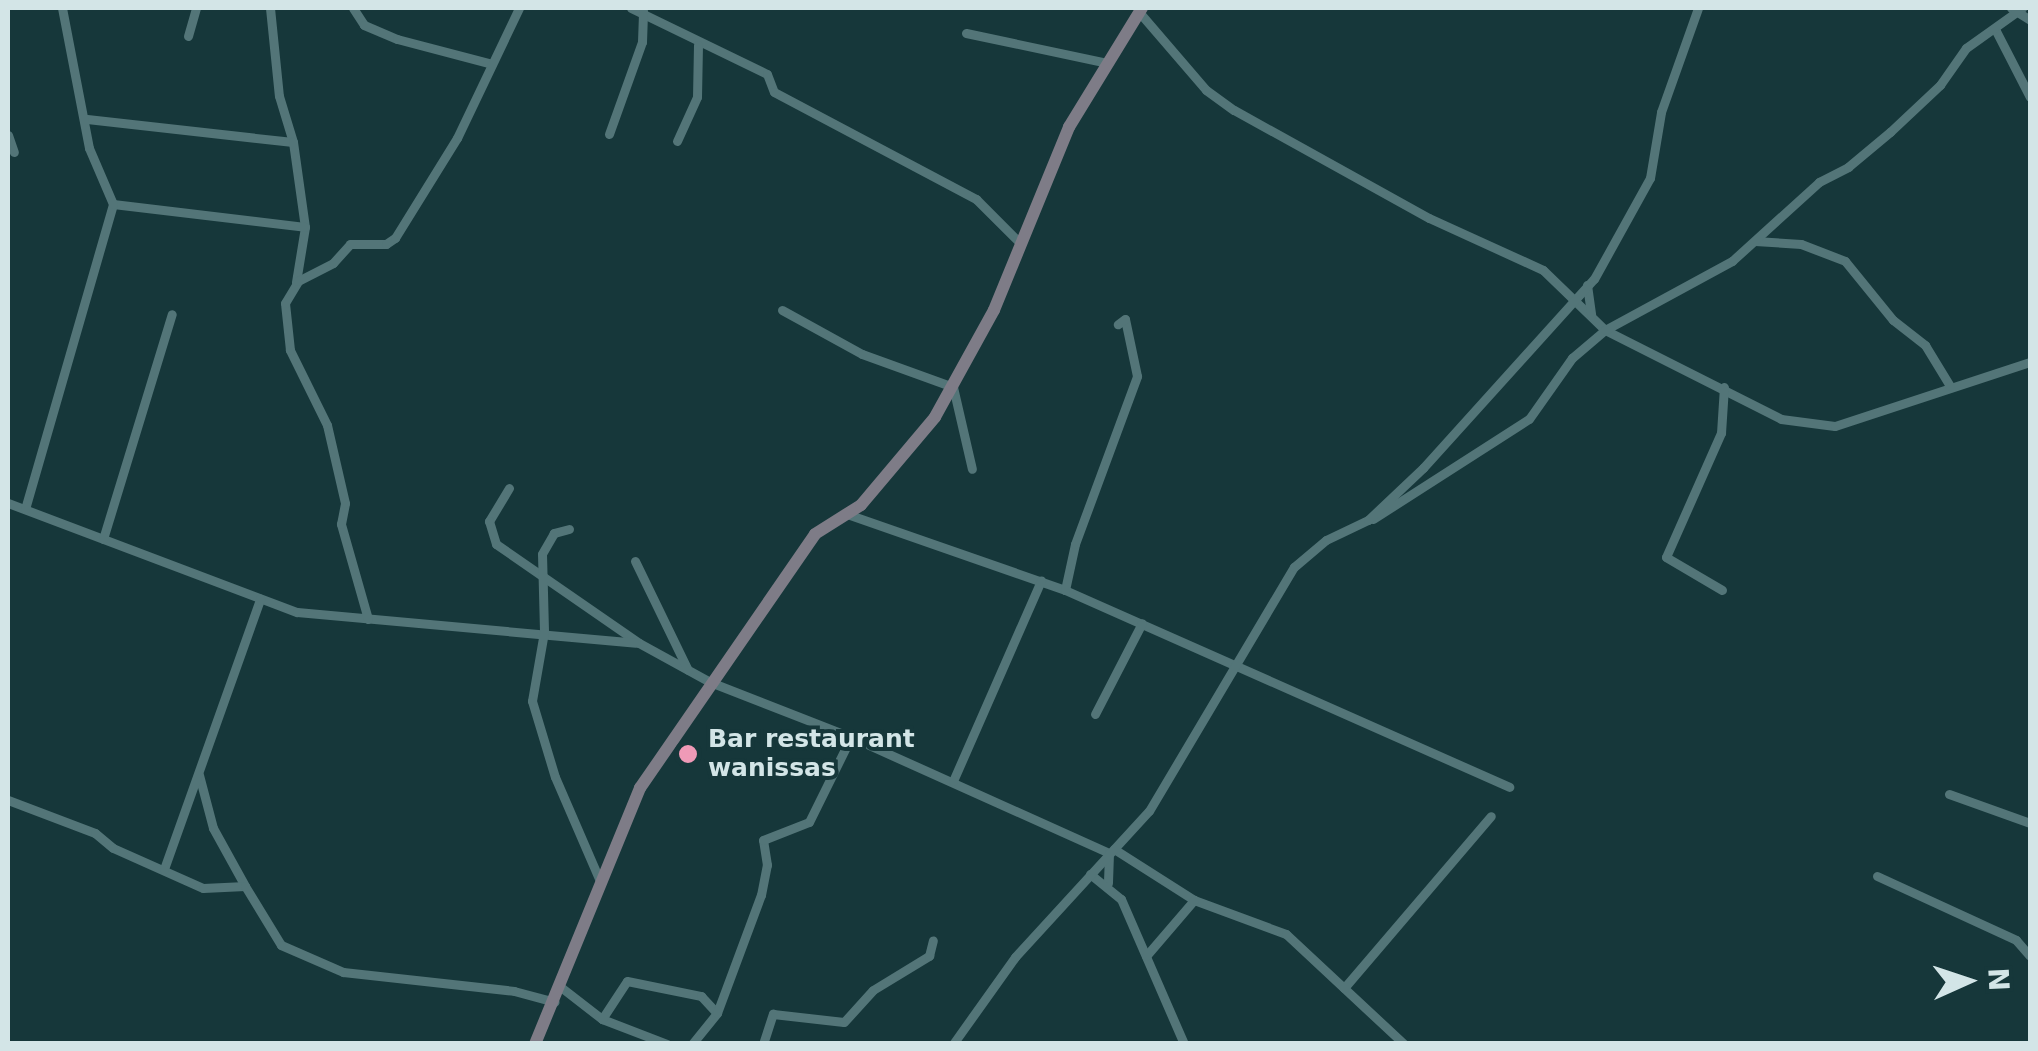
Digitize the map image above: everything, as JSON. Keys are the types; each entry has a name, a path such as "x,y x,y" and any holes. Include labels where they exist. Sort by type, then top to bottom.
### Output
{"main road":[{"path":"535,1044 562,988 600,881 640,788 815,534 847,514 919,438 954,387 1021,244 1069,128 1141,10"}],"street":[{"path":"25,510 113,204 89,148 87,119 62,8"},
{"path":"188,36 196,8"},
{"path":"270,8 279,96 292,142 305,227 296,282 283,324 327,425 345,504 341,524 368,619"},
{"path":"353,8 364,24 397,40 492,64"},
{"path":"296,282 333,263 350,244 387,244 395,238 457,138 519,8"},
{"path":"631,8 643,11 698,46 767,74 774,92 976,199 1021,244"},
{"path":"1368,520 1424,468 1587,285 1650,178 1661,112 1698,8"},
{"path":"953,1044 994,982 1149,811 1294,567 1326,540 1368,520 1529,420 1572,358 1605,330 1668,300 1754,241 1818,182 1848,168 1940,86 1966,48 2016,9 2030,20"},
{"path":"1141,10 1206,90 1234,110 1428,218 1543,270 1605,330 1805,426 1835,426 2030,362"},
{"path":"609,134 642,42 643,11"},
{"path":"1994,29 2030,97"},
{"path":"966,34 1107,62"},
{"path":"677,141 698,97 698,46"},
{"path":"87,119 292,142"},
{"path":"8,136 14,152"},
{"path":"113,204 305,227"},
{"path":"1754,241 1801,244 1845,262 1894,320 1925,345 1950,386"},
{"path":"1587,285 1591,315"},
{"path":"782,310 862,354 954,387 972,469"},
{"path":"103,540 172,314"},
{"path":"1065,590 1074,544 1137,376 1125,319 1118,324"},
{"path":"1722,590 1666,557 1721,433 1724,387"},
{"path":"509,488 492,512 492,537 639,643 710,682 851,737 1111,851 1194,900 1286,934 1404,1044"},
{"path":"8,503 298,612 639,643"},
{"path":"847,514 1065,590 1509,787"},
{"path":"569,529 560,528 546,544 542,575 544,632 534,709 600,881"},
{"path":"636,561 688,670"},
{"path":"953,782 1041,581"},
{"path":"164,870 260,600"},
{"path":"1095,714 1142,623"},
{"path":"692,1044 717,1013 761,895 768,864 764,840 809,822 851,737"},
{"path":"198,772 212,828 280,945 343,972 514,991 556,1002"},
{"path":"1949,794 2030,823"},
{"path":"8,800 95,833 113,848 202,888 245,886"},
{"path":"1344,988 1491,816"},
{"path":"1111,851 1108,883 1146,956 1184,1044"},
{"path":"1090,874 1108,883"},
{"path":"1877,876 2016,940 2030,956"},
{"path":"1146,956 1194,900"},
{"path":"764,1044 772,1014 844,1022 872,990 929,956 933,940"},
{"path":"602,1019 627,982 701,996 717,1013"},
{"path":"562,988 602,1019 666,1044"}],"place":[{"name":"Bar restaurant wanissas","path":"688,754"}]}
